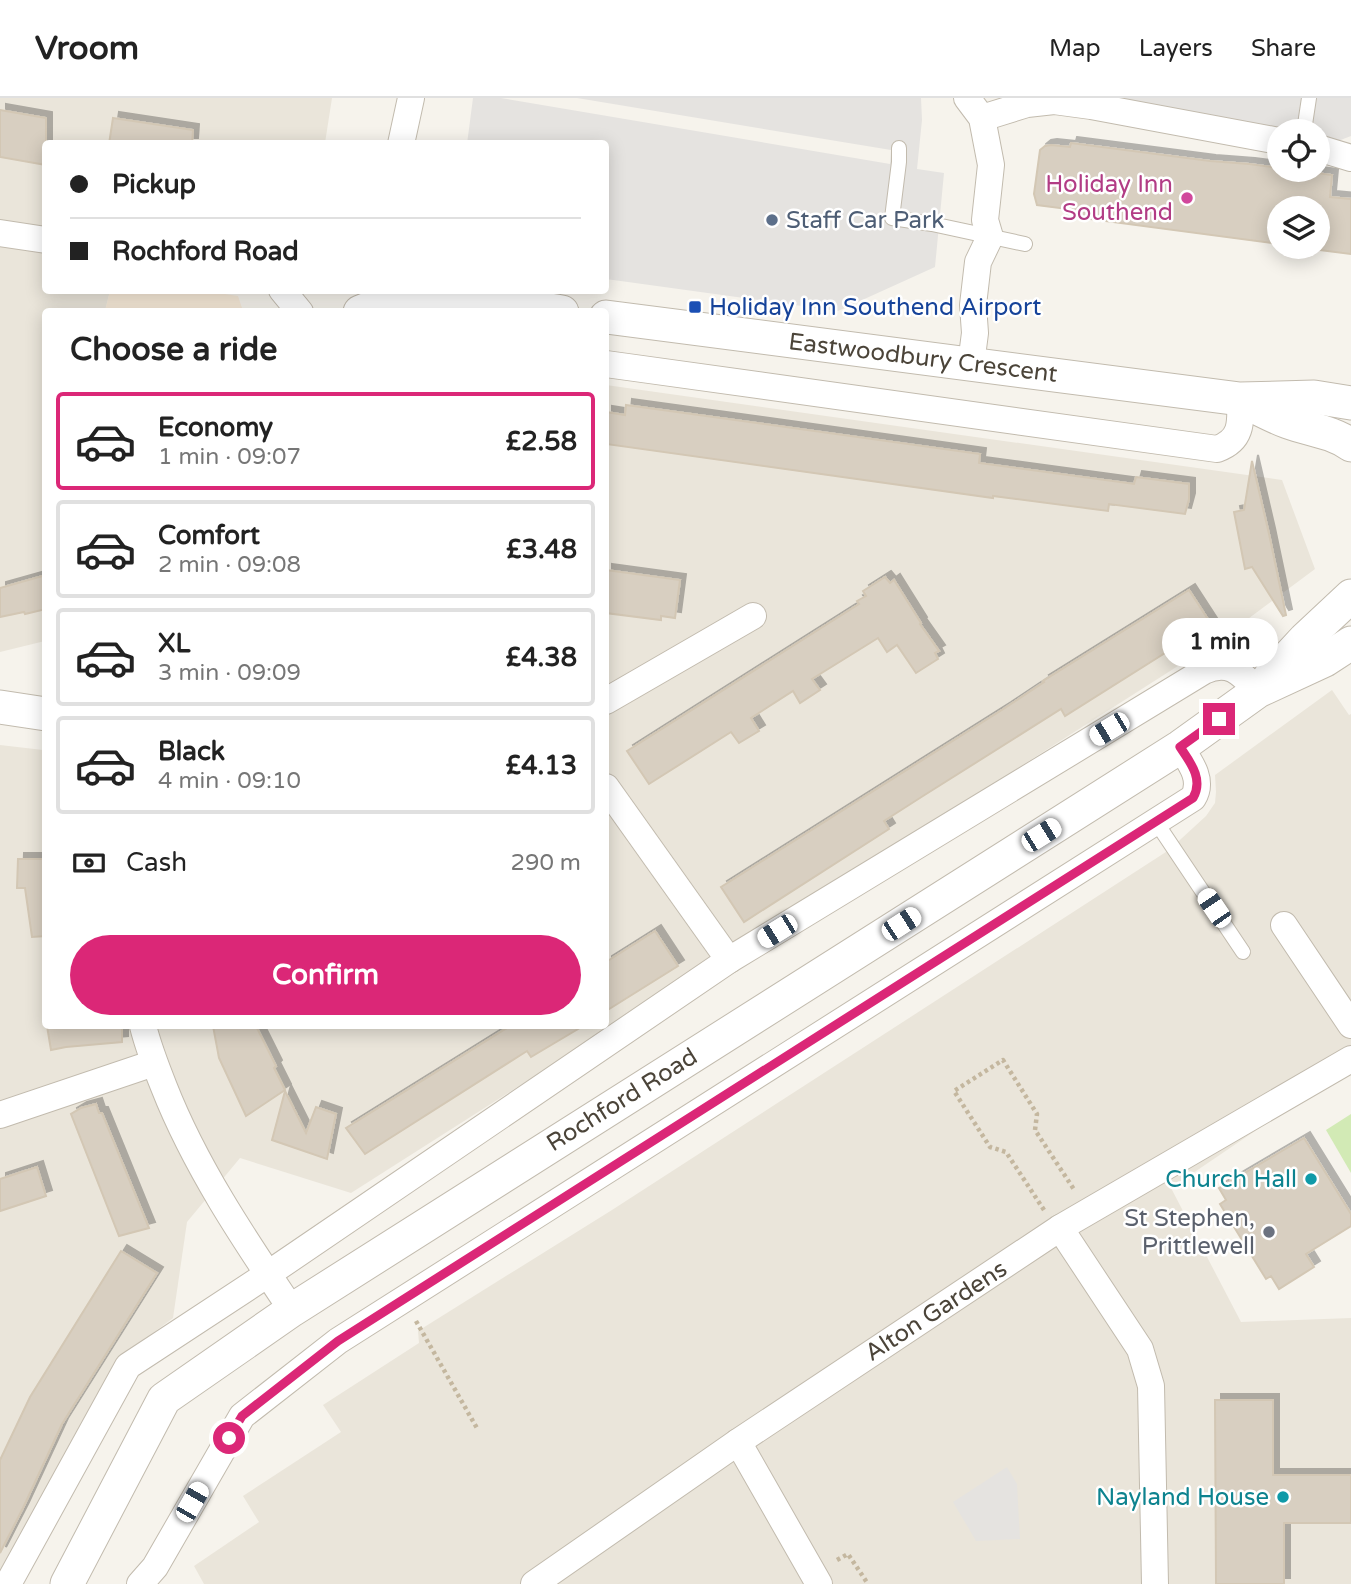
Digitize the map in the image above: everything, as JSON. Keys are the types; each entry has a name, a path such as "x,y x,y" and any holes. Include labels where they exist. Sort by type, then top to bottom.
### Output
{"street":[{"path":"402,140 411,98"},
{"path":"973,348 973,305 978,262 990,237 985,220 991,166 979,120 1006,109 1054,101 1139,106 1267,138"},
{"path":"1330,148 1351,148"},
{"path":"1330,151 1351,158"},
{"path":"0,233 42,239"},
{"path":"285,294 297,308"},
{"path":"378,301 441,297 530,308"},
{"name":"Eastwoodbury Crescent","path":"609,317 973,348 1240,399 1314,397 1351,403"},
{"path":"609,365 1217,449 1232,443 1237,433 1241,420 1240,399"},
{"name":"Eastwoodbury Crescent","path":"1240,399 1289,422 1323,430 1351,445"},
{"name":"Rochford Road","path":"1258,691 1305,639 1351,596"},
{"path":"609,699 753,616"},
{"name":"Rochford Road","path":"66,1584 164,1399 292,1310 1180,747 1258,691 1325,660 1351,643"},
{"path":"8,1584 128,1366 268,1274 729,960 1204,671 1221,666 1229,667 1258,691"},
{"path":"0,706 42,713"},
{"path":"140,1584 155,1567 242,1416 338,1341 1193,798 1197,777 1180,747"},
{"path":"609,791 729,960"},
{"path":"1284,925 1351,1026"},
{"path":"144,1029 173,1111 196,1156 292,1310"},
{"name":"Alton Gardens","path":"534,1584 738,1442 1059,1229 1351,1059"},
{"path":"0,1115 155,1063"},
{"path":"1059,1229 1140,1349 1151,1385 1155,1584"},
{"path":"738,1442 817,1578"}],"lane":[{"path":"1306,119 1309,98"},
{"path":"899,148 892,218 932,223 1025,244"},
{"path":"1156,822 1243,952"}],"path":[{"path":"1059,1229 1006,1152 990,1147 954,1091 1003,1060 1037,1114 1035,1130 1088,1212"},
{"path":"403,1299 478,1430"},
{"path":"817,1578 848,1554 868,1584"}],"shaded area":[{"path":"0,98 332,98 325,140 42,140 42,294 109,294 106,308 42,308 42,642 0,652"},
{"name":"Staff Car Park","path":"473,98 501,98 890,164 891,150 577,98 921,98 922,120 917,169 944,173 935,267 838,311 609,279 609,140 468,140"},
{"path":"1062,98 1351,98 1351,136 1338,141 1330,140 1330,119 1267,119 1267,129"},
{"path":"109,294 225,294 238,296 242,308 106,308"},
{"path":"609,385 1282,480 1315,569 1225,636 609,1029"},
{"path":"1332,690 1349,715 1351,714 1351,1066 1171,1188 1241,1322 1351,1318 1351,1584 204,1584 194,1566 259,1522 243,1496 341,1432 323,1405 419,1343 418,1331 612,1210 1169,850 1206,816 1215,803 1215,775"},
{"path":"0,745 42,750 42,1029 608,1029 351,1193 240,1158 187,1222 173,1318 149,1336 113,1382 0,1584"},
{"path":"1007,1467 1017,1484 1020,1539 976,1541 953,1502"}],"green space":[{"path":"1351,1114 1351,1173 1326,1130"}],"building":[{"path":"0,110 46,118 42,164 0,157"},
{"path":"113,118 193,130 192,140 110,140"},
{"name":"Holiday Inn Southend","path":"1071,143 1267,166 1267,182 1330,182 1332,175 1330,197 1267,196 1267,242 1067,216 1068,209 1037,205 1034,194 1040,150 1051,145 1070,147"},
{"name":"Holiday Inn Southend","path":"1330,197 1351,199 1351,254 1330,251"},
{"path":"626,405 980,454 979,463 1134,484 1136,477 1189,484 1189,499 1185,514 1109,504 1108,511 993,498 609,444 609,412 625,415"},
{"path":"1252,461 1286,615 1283,616 1252,567 1245,569 1234,512 1244,510"},
{"path":"609,570 680,580 675,618 661,616 661,620 609,613"},
{"path":"42,576 42,610 0,617 0,588"},
{"path":"885,577 890,583 894,580 939,651 935,653 938,659 916,673 897,645 887,652 878,638 812,679 820,690 800,703 793,691 751,718 759,731 739,743 731,732 649,784 627,751 859,604 857,601 866,596 863,591"},
{"path":"1189,590 1211,624 1065,716 1061,709 923,796 884,821 889,829 744,922 721,887"},
{"path":"18,859 42,859 42,936 32,937 25,888 17,888"},
{"path":"655,931 678,966 609,1009 609,960"},
{"path":"48,1029 122,1029 122,1042 51,1050"},
{"path":"214,1029 258,1029 285,1090 246,1116 219,1058"},
{"path":"505,1029 578,1029 531,1057 527,1051 365,1154 346,1128"},
{"path":"285,1091 306,1133 316,1107 336,1114 327,1159 272,1140"},
{"path":"96,1104 149,1228 119,1236 71,1114"},
{"path":"1304,1138 1351,1214 1351,1226 1306,1254 1314,1267 1279,1289 1271,1276 1266,1279 1220,1204 1226,1200 1219,1188"},
{"path":"37,1167 46,1196 0,1211 0,1179"},
{"path":"121,1251 157,1273 62,1424 0,1553 0,1460 30,1397"},
{"name":"Nayland House","path":"1215,1400 1273,1400 1273,1475 1351,1475 1351,1523 1284,1523 1284,1584 1216,1584"}],"place":[{"name":"Holiday Inn Southend","path":"1187,198"},
{"name":"Staff Car Park","path":"772,220"},
{"name":"Holiday Inn Southend Airport","path":"695,307"},
{"name":"Church Hall","path":"1311,1179"},
{"name":"St Stephen, Prittlewell","path":"1269,1232"},
{"name":"Nayland House","path":"1283,1497"}],"route":[{"path":"229,1438 242,1416 338,1341 1193,798 1197,777 1180,747 1219,719"}]}
